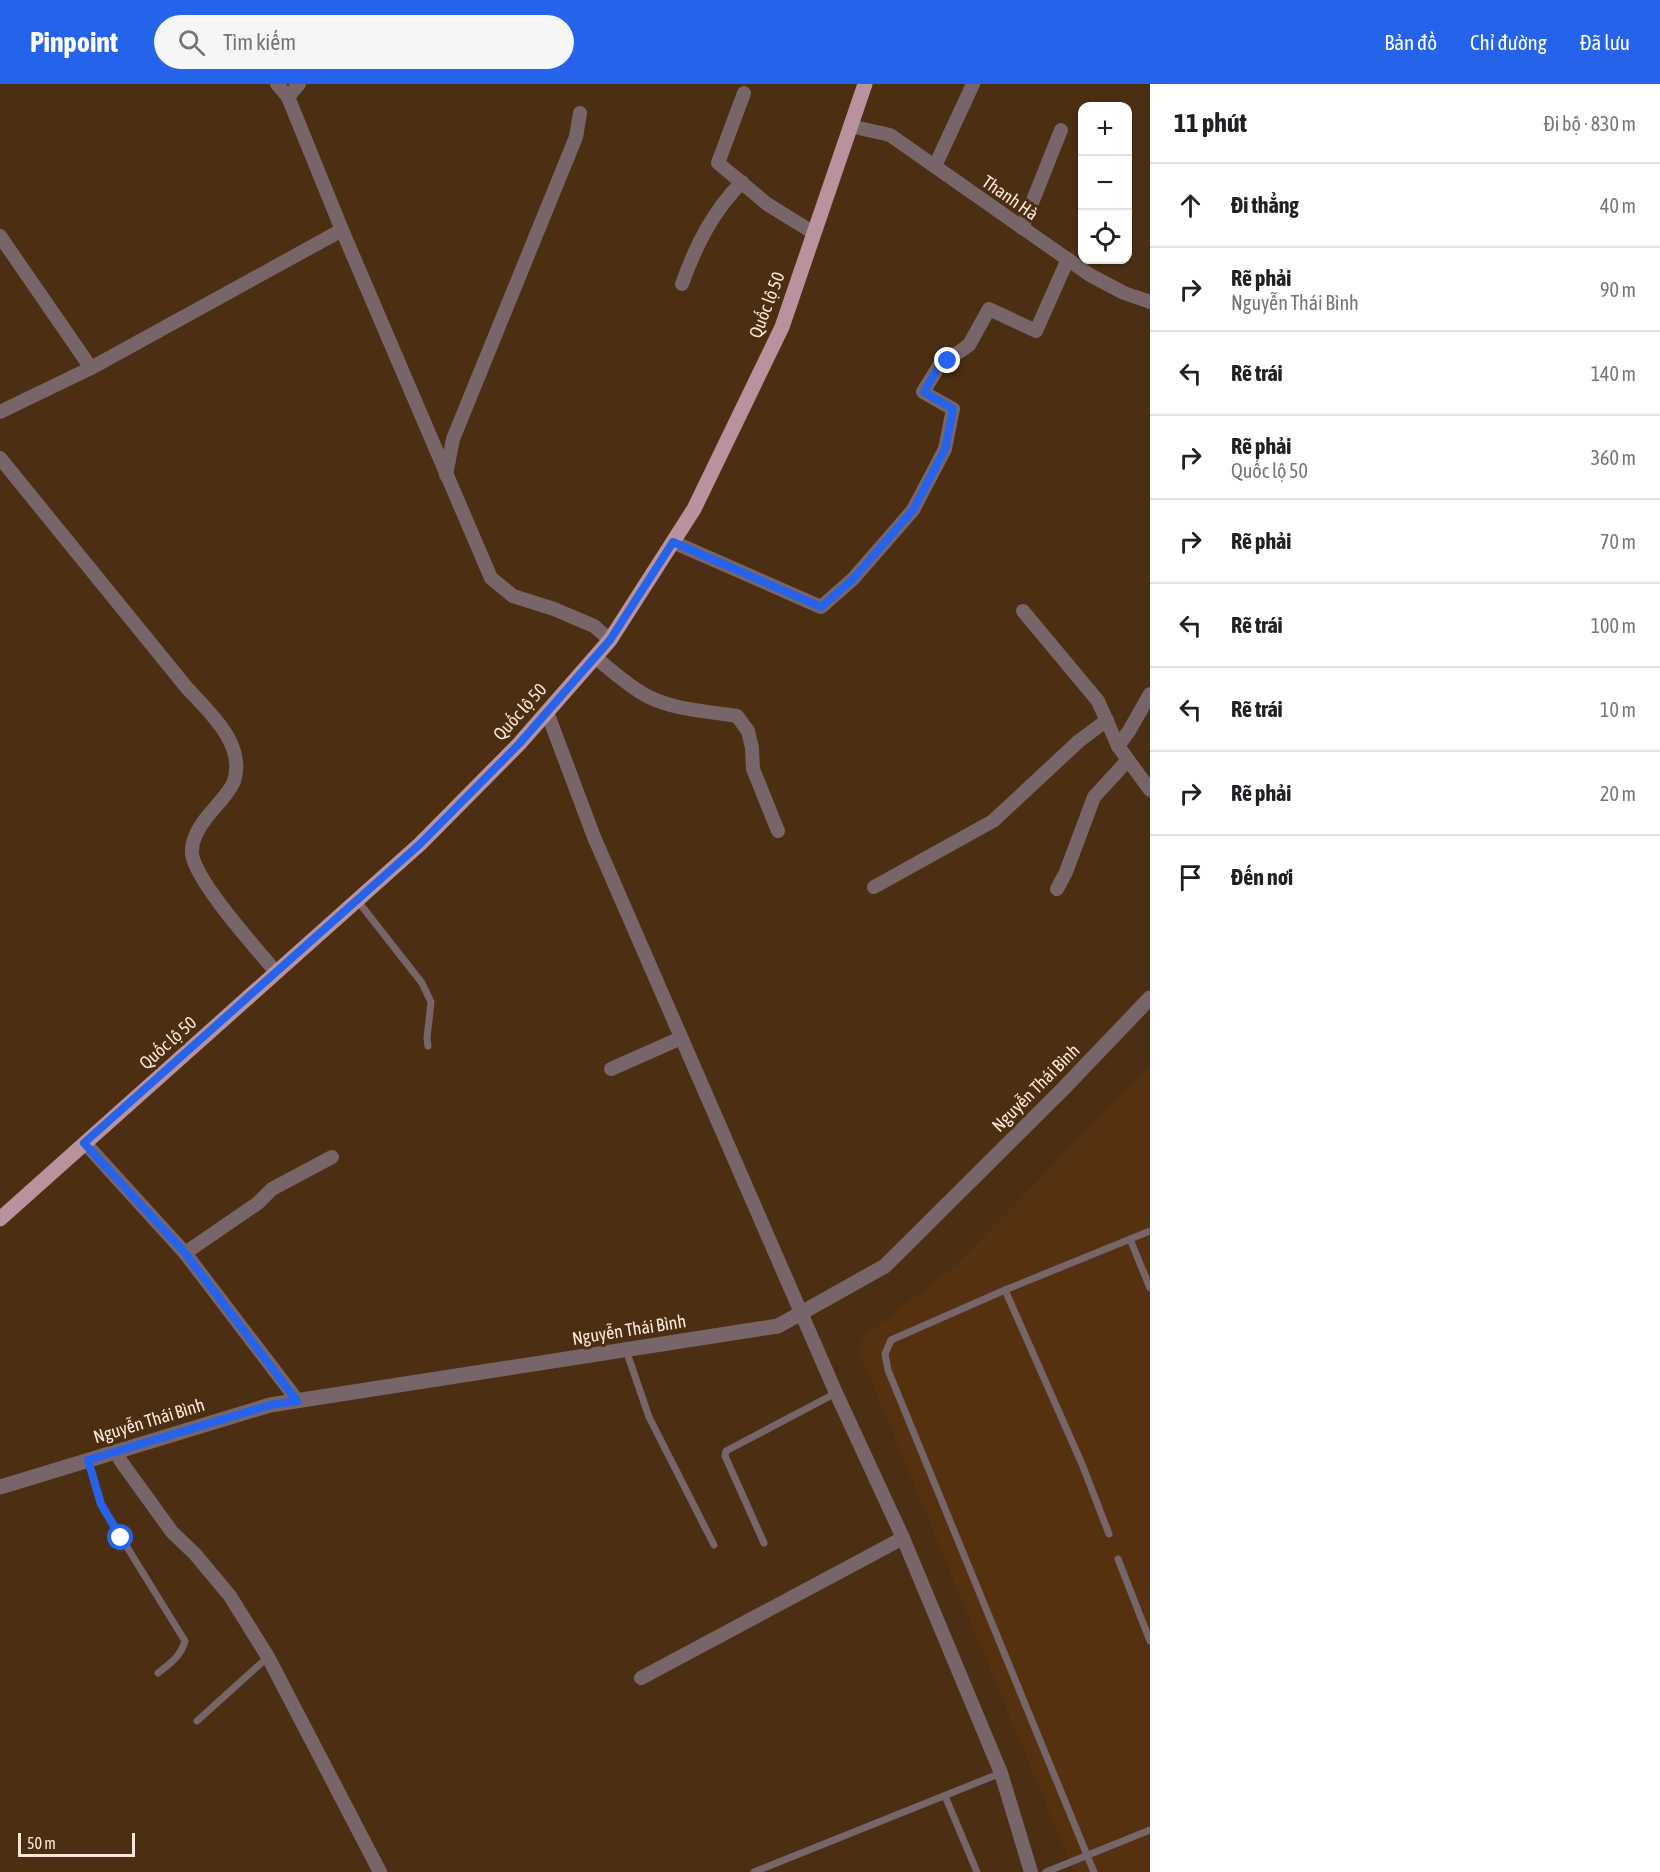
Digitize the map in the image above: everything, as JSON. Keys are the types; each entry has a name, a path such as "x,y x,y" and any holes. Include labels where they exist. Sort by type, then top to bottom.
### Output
{"main road":[{"name":"Quốc lộ 50","path":"0,1218 420,844 519,744 610,640 694,509 782,327 865,84"}],"street":[{"path":"277,84 288,97 342,230 491,578 513,596 554,609 594,626 610,640"},
{"path":"288,97 299,84"},
{"path":"936,166 973,84"},
{"path":"744,93 718,163 767,204 814,233"},
{"path":"446,475 453,439 573,146 580,113"},
{"name":"Thanh Hà","path":"850,126 890,135 1090,274 1124,293 1150,302"},
{"path":"1022,228 1061,130"},
{"path":"682,284 698,243 716,212 742,182"},
{"path":"0,412 91,368 342,230"},
{"path":"0,236 91,368"},
{"path":"673,542 821,607 853,579 913,510 945,449 953,409 924,392 939,366 969,345 989,309 1036,331 1068,259"},
{"path":"0,458 179,679 219,723 231,744 237,763 234,782 197,829 192,854 205,884 276,972"},
{"path":"1023,611 1098,702 1118,746 1150,790"},
{"path":"595,657 633,687 659,701 674,706 737,716 748,731 753,769 778,831"},
{"path":"1118,746 1130,731 1150,694"},
{"path":"547,712 594,837 836,1393 903,1538 1001,1773 1031,1872"},
{"path":"874,887 993,821 1079,741 1107,720"},
{"path":"1057,889 1066,872 1094,797 1128,760"},
{"name":"Nguyễn Thái Bình","path":"0,1487 270,1405 778,1326 885,1266 1063,1089 1150,998"},
{"path":"611,1069 681,1038"},
{"path":"84,1143 185,1253 297,1401"},
{"path":"185,1253 258,1203 272,1189 332,1157"},
{"path":"118,1451 120,1460 172,1532 195,1554 230,1596 268,1657 381,1872"},
{"path":"641,1677 903,1538"}],"lane":[{"path":"357,900 422,983 431,1002 428,1046"},
{"path":"1094,1872 888,1370 885,1354 891,1340 1005,1290 1150,1231"},
{"path":"1130,1239 1150,1288"},
{"path":"1005,1290 1082,1464 1109,1534"},
{"path":"626,1350 649,1417 714,1545"},
{"path":"764,1543 725,1456 726,1451 836,1393"},
{"path":"88,1460 101,1504 185,1641 183,1649 175,1660 158,1673"},
{"path":"1118,1559 1150,1641"},
{"path":"196,1721 268,1657"},
{"path":"754,1872 1001,1773"},
{"path":"945,1796 977,1872"},
{"path":"1046,1872 1150,1830"}],"shaded area":[{"path":"1150,1065 1150,1872 1074,1872 860,1354 861,1342 867,1334 958,1263"}],"route":[{"path":"121,1538 101,1504 88,1460 270,1405 297,1401 185,1253 84,1143 420,844 519,744 610,640 673,542 821,607 853,579 913,510 945,449 953,409 924,392 939,366 948,361"}]}
